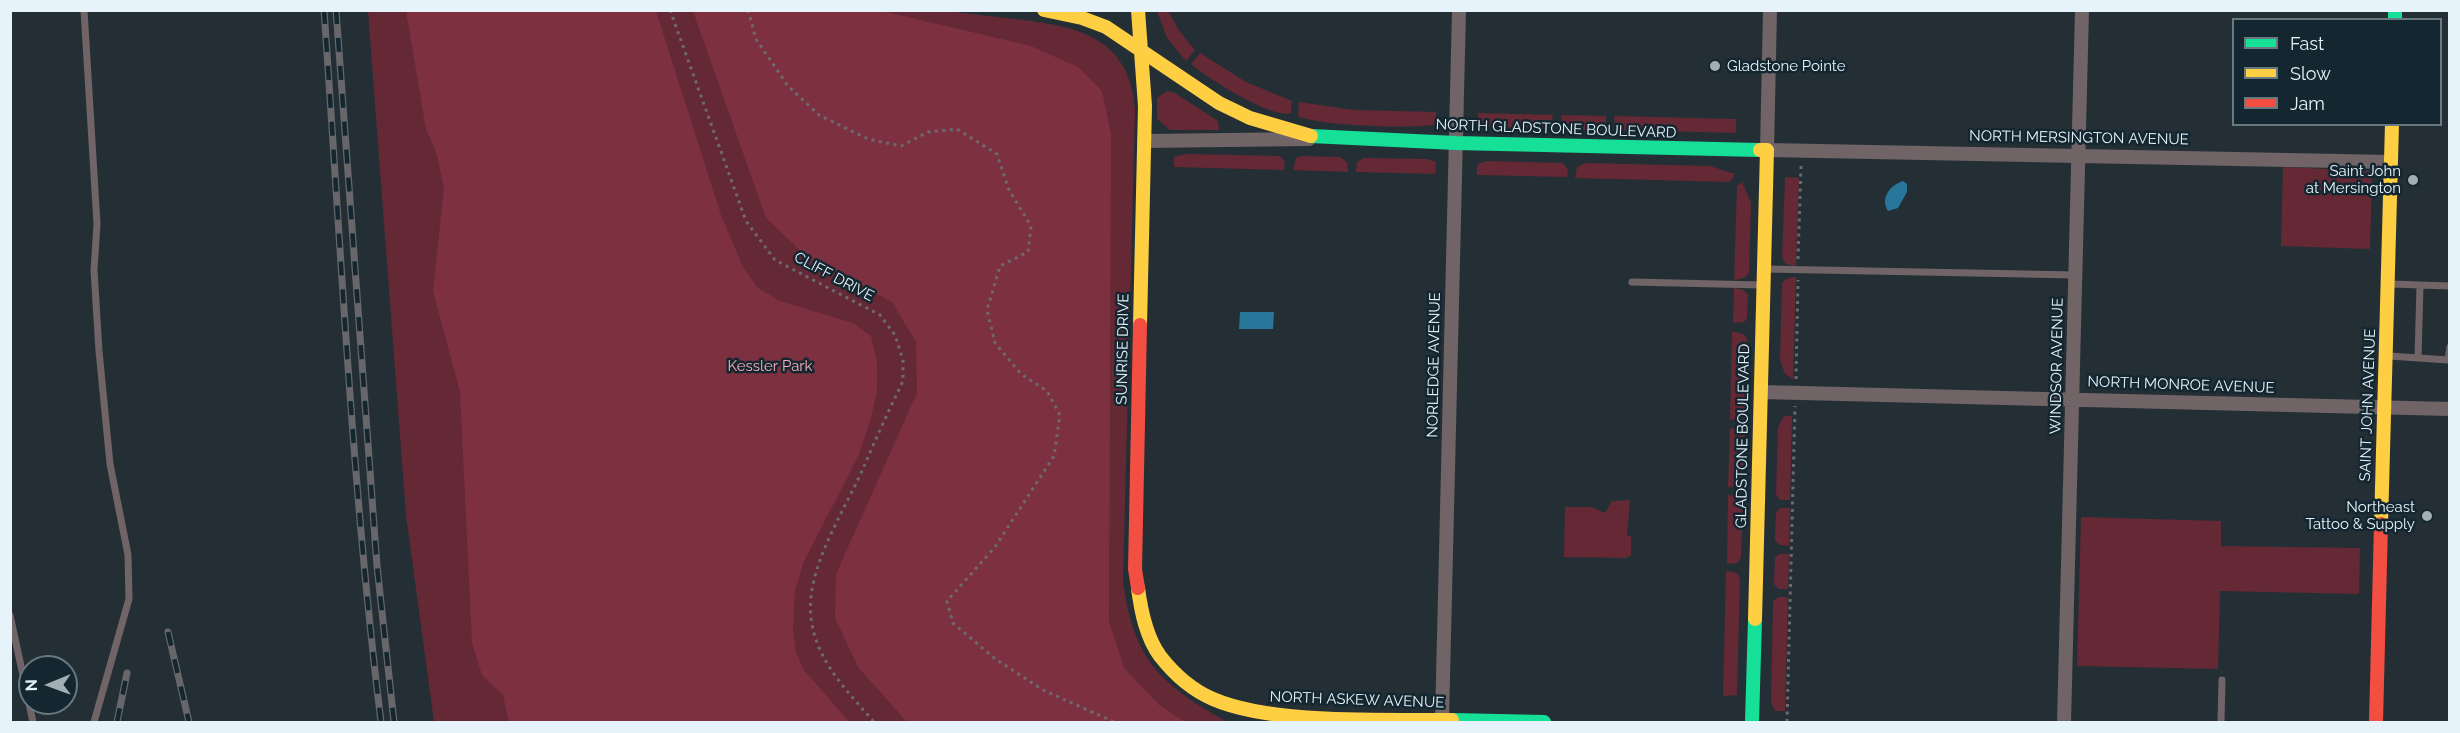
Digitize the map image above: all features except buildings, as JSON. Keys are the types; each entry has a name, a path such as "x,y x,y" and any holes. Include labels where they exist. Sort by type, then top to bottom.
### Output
{"street":[{"path":"1044,10 1082,18 1106,27 1143,50"},
{"name":"SUNRISE DRIVE","path":"1138,10 1143,50 1144,141 1136,589 1139,612 1146,634 1156,652 1177,676"},
{"name":"NORLEDGE AVENUE","path":"1442,720 1459,10"},
{"path":"1767,150 1770,10"},
{"name":"WINDSOR AVENUE","path":"2064,723 2082,10"},
{"name":"NORTH GLADSTONE BOULEVARD","path":"1143,50 1219,103 1250,118 1283,129 1344,139"},
{"name":"SAINT JOHN AVENUE","path":"2376,723 2392,126"},
{"name":"NORTH GLADSTONE BOULEVARD","path":"1144,141 1344,139 1767,150"},
{"name":"NORTH MERSINGTON AVENUE","path":"1767,150 2079,154 2391,162"},
{"name":"GLADSTONE BOULEVARD","path":"1752,723 1767,150"},
{"name":"NORTH MONROE AVENUE","path":"1761,392 2450,409"},
{"name":"NORTH ASKEW AVENUE","path":"1177,676 1197,692 1219,704 1248,712 1312,717 1544,723"}],"lane":[{"path":"84,10 97,224 94,270 99,351 110,464 128,555 129,599 94,723"},
{"path":"1764,269 2076,275"},
{"path":"1632,282 1763,285"},
{"path":"2388,284 2450,286"},
{"path":"2418,358 2420,285"},
{"path":"2386,356 2448,360 2450,347"},
{"path":"10,615 33,723"},
{"path":"2221,723 2222,680"}],"path":[{"name":"CLIFF DRIVE","path":"670,10 746,221 776,260 880,315 895,335 903,360 903,381 839,518 811,593 811,619 818,646 833,674 874,723"},
{"path":"748,10 756,39 789,86 819,115 868,139 901,146 928,132 957,129 997,154 1009,190 1031,225 1028,252 1000,267 987,310 995,343 1021,374 1047,391 1060,415 1054,456 1037,484 995,547 946,601 953,622 994,658 1043,690 1114,723"},
{"path":"1787,723 1801,160"}],"green space":[{"name":"Kessler Park","path":"938,10 1038,22 1079,32 1097,40 1112,51 1123,66 1131,86 1135,111 1123,581 1134,630 1152,665 1182,693 1224,722 434,722 406,515 368,11"},
{"path":"406,11 656,11 721,215 743,267 758,288 780,301 853,323 871,336 877,363 877,391 871,418 858,457 804,561 795,590 793,631 796,652 804,670 849,722 509,722 503,695 482,675 472,643 460,392 433,291 444,188 437,155 426,129"},
{"path":"693,11 882,11 1031,46 1078,67 1102,91 1111,134 1109,621 1124,668 1159,705 1185,722 907,722 858,667 835,618 836,574 917,393 916,342 892,302 806,256 766,218"},
{"path":"1157,11 1168,11 1180,32 1195,50 1186,61 1167,38"},
{"path":"1200,53 1246,82 1292,101 1291,113 1270,110 1255,104 1211,78 1191,64"},
{"path":"1167,91 1175,93 1218,121 1219,130 1170,130 1157,119 1157,98"},
{"path":"1299,102 1354,110 1436,112 1436,124 1409,127 1323,122 1298,116"},
{"path":"1478,113 1553,115 1552,121 1546,128 1484,127 1478,125"},
{"path":"1561,115 1606,116 1606,123 1598,130 1567,129 1562,126"},
{"path":"1614,116 1736,119 1736,133 1620,130 1615,126"},
{"path":"1187,154 1280,156 1285,162 1284,170 1174,167 1174,157"},
{"path":"1301,156 1340,157 1347,162 1348,172 1293,170 1296,158"},
{"path":"1364,158 1427,159 1436,162 1435,174 1356,172 1357,162"},
{"path":"1488,161 1563,163 1568,170 1567,177 1477,175 1477,164"},
{"path":"1586,163 1710,166 1735,174 1730,182 1575,178 1577,167"},
{"path":"2283,167 2369,171 2372,178 2370,249 2281,246"},
{"path":"1785,177 1799,178 1796,266 1786,264 1782,257"},
{"path":"1742,182 1751,203 1749,273 1744,278 1734,280 1737,186"},
{"path":"1796,277 1793,379 1785,374 1780,360 1782,283 1788,278"},
{"path":"1734,288 1744,290 1748,295 1747,318 1744,322 1733,323"},
{"path":"1732,331 1743,334 1747,339 1745,414 1740,419 1730,420"},
{"path":"1784,416 1792,416 1790,500 1780,500 1776,494 1778,427"},
{"path":"1730,428 1741,430 1745,434 1743,481 1738,486 1728,487"},
{"path":"1728,495 1739,496 1743,501 1741,558 1737,563 1727,564"},
{"path":"1630,500 1627,536 1631,536 1631,555 1626,558 1564,557 1565,507 1591,507 1605,513 1612,501"},
{"path":"1780,508 1790,508 1789,546 1780,545 1775,541 1776,513"},
{"path":"2081,517 2221,521 2221,546 2360,548 2359,594 2220,591 2218,669 2077,666"},
{"path":"1779,554 1789,554 1788,589 1779,589 1774,584 1775,558"},
{"path":"1726,571 1737,573 1740,579 1737,695 1723,696"},
{"path":"1779,597 1788,597 1785,711 1775,711 1771,701 1773,601"}],"water":[{"path":"1903,181 1907,184 1907,192 1898,208 1888,211 1885,201 1890,189"},
{"path":"1240,312 1274,312 1273,329 1239,329"}],"railway":[{"path":"324,10 362,545 381,722"},
{"path":"336,10 377,566 394,722"},
{"path":"168,632 189,722"},
{"path":"117,722 127,673"}],"traffic: fast":[{"path":"2395,10 2395,18"},
{"path":"1311,136 1456,143 1760,150"},
{"path":"1752,722 1755,619"},
{"path":"1452,720 1544,722"}],"traffic: slow":[{"path":"1044,10 1082,18 1106,27 1219,103 1250,118 1311,136"},
{"path":"1138,10 1145,106 1140,325"},
{"path":"2381,524 2392,126"},
{"path":"1755,619 1767,150 1760,150"},
{"path":"1138,588 1143,615 1155,649 1184,681 1213,699 1238,707 1297,717 1452,720"}],"traffic: jam":[{"path":"1138,588 1135,569 1140,325"},
{"path":"2376,722 2381,524"}],"place":[{"name":"Gladstone Pointe","path":"1715,66"},
{"name":"Saint John at Mersington","path":"2413,180"},
{"name":"Northeast Tattoo & Supply","path":"2427,516"}]}
